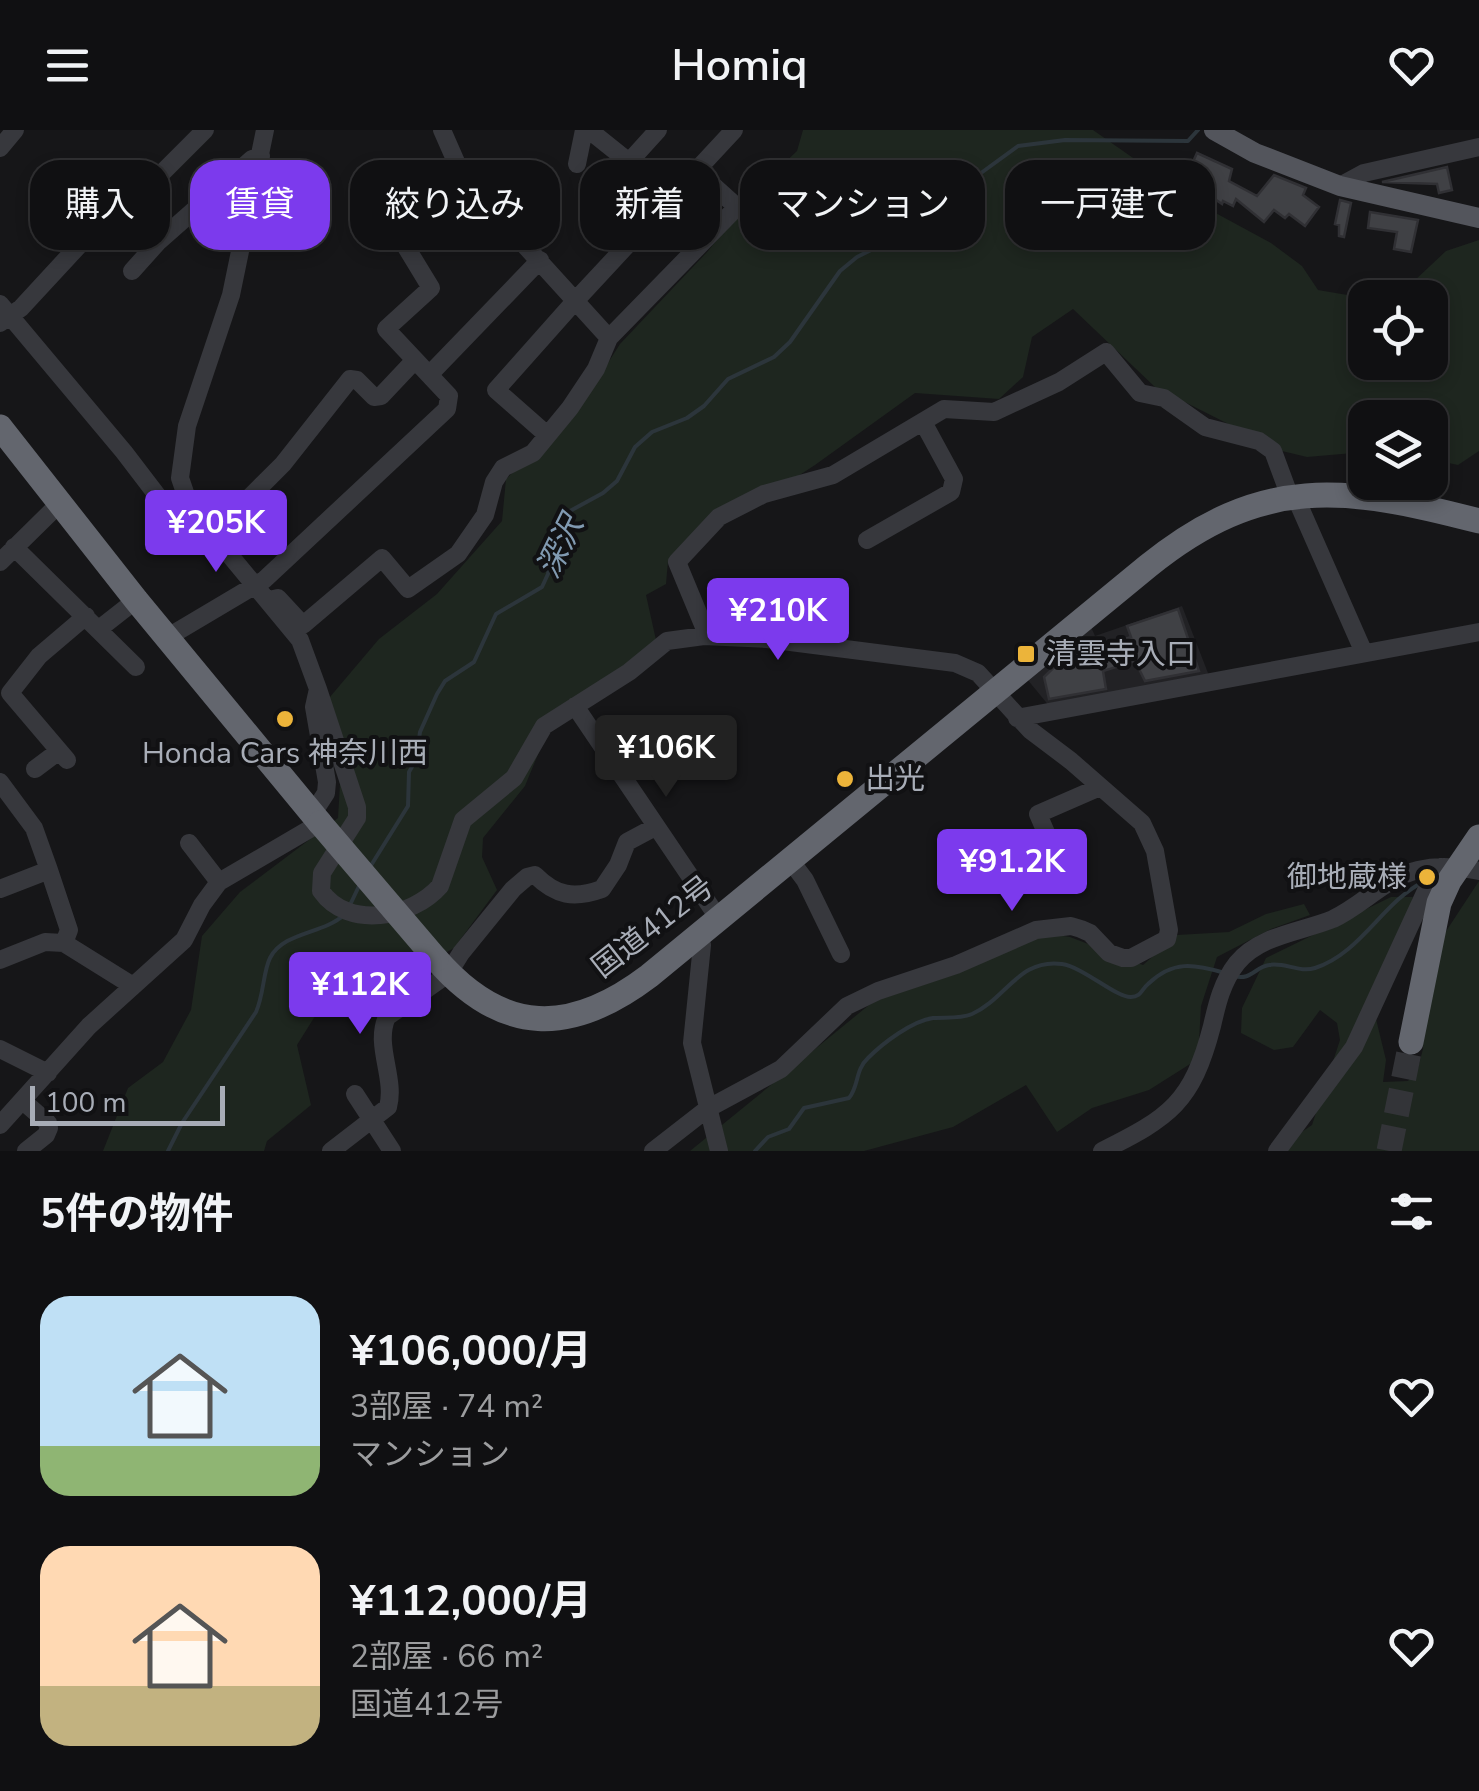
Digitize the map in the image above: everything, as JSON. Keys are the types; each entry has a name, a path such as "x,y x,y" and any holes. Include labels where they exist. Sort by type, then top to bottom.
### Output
{"highway":[{"name":"国道412号","path":"0,427 136,600 442,966 480,1001 524,1018 564,1019 601,1008 626,993 1187,537 1236,510 1293,496 1344,494 1388,499 1479,521"},
{"path":"1411,1042 1434,921 1444,892 1479,837"}],"main road":[{"path":"1214,130 1255,154 1340,186 1479,218"}],"street":[{"path":"0,148 15,130"},
{"path":"170,165 205,130"},
{"path":"265,130 231,295 187,426 180,462 182,492 300,640 318,689 357,807 357,818 320,881 320,891 326,900 376,917 392,914 432,894 440,886 463,820 514,778 544,726 629,672 666,642 704,636 767,638 930,657 978,672 1016,718 1100,786 1142,824 1152,841 1169,930 1167,938 1132,958 1123,958 1109,953 1081,929 1058,926 1036,930 878,992 848,1006 782,1069 707,1109 653,1151"},
{"path":"442,130 478,212 519,239 609,338"},
{"path":"577,164 587,130 630,162 651,133"},
{"path":"708,160 734,130"},
{"path":"1340,186 1364,174 1479,147"},
{"path":"170,231 252,159 262,156"},
{"path":"720,193 736,207 720,224"},
{"path":"75,250 21,308 3,314 112,437 166,507 188,528 201,534 213,534 283,464 350,379 357,380 374,396 381,396 414,361"},
{"path":"132,271 151,250"},
{"path":"168,637 255,586 447,408 448,396 386,329 431,288 408,250"},
{"path":"546,434 496,390 623,250"},
{"path":"269,600 278,598 303,625 382,558 408,590 458,554 485,515 494,482 503,468 533,453 596,369 609,338 694,250"},
{"path":"430,374 540,260"},
{"path":"704,636 704,627 677,562 720,516 764,494 833,475 944,409 994,412 1059,382 1106,352 1140,393 1164,398 1206,426 1258,441 1273,451 1361,646 1360,654"},
{"path":"866,540 951,492 954,479 923,422"},
{"path":"0,562 59,504"},
{"path":"14,547 136,667"},
{"path":"60,753 18,712 10,693 38,668 39,656 136,600"},
{"path":"1016,718 1479,632"},
{"path":"0,1125 89,1026 184,940 219,882 316,818 327,782 314,707 318,689"},
{"path":"575,706 719,919"},
{"path":"35,769 60,753 71,736"},
{"path":"0,782 34,828 68,930 64,943"},
{"path":"1064,874 1035,808 1100,786"},
{"path":"331,1151 388,1107 391,1097 383,1036 387,1018 479,929 527,876 535,875 552,892 566,895 602,889 627,842 655,827"},
{"path":"189,842 219,882"},
{"path":"790,860 805,880 840,954"},
{"path":"1102,1151 1148,1128 1173,1109 1191,1088 1202,1063 1220,993 1234,966 1254,948 1333,918 1398,876 1459,868"},
{"path":"1277,1151 1354,1047 1430,882 1459,868"},
{"path":"0,889 48,870"},
{"path":"697,937 702,945 692,1043 717,1145"},
{"path":"0,960 46,942 64,943 133,986"},
{"path":"0,1049 48,1073"},
{"path":"356,1094 392,1151"},
{"path":"24,1102 48,1122 49,1128 29,1150"}],"shaded area":[{"path":"803,130 1093,130 1136,160 1005,160 1005,250 1215,250 1215,213 1271,243 1302,266 1318,290 1348,295 1348,380 1448,380 1448,280 1415,280 1446,251 1479,240 1479,451 1458,465 1448,463 1448,400 1348,400 1348,453 1307,457 1282,451 1155,387 1073,309 1032,337 1023,377 999,399 915,393 815,465 668,561 666,584 646,595 658,649 562,711 543,742 525,786 483,838 482,857 497,890 454,948 411,973 376,974 322,1005 297,1045 311,1105 267,1141 264,1151 103,1151 128,1088 163,1062 191,1010 202,936 240,892 338,818 340,784 324,704 379,639 437,594 502,521 506,479 578,410 620,344 709,250 720,250 720,236 740,211 740,250 985,250 985,160 788,160 797,151"},
{"path":"1182,606 1208,673 1205,679 1050,707 1027,679 1091,627 1095,636"},
{"path":"1479,881 1479,1151 1274,1151 1312,1125 1340,1040 1337,1023 1320,1010 1293,1047 1274,1050 1241,1033 1242,1008 1266,958 1391,897 1413,897 1376,1019 1386,1060 1383,1082 1408,1081 1418,1068 1423,1049 1424,1005 1435,948"},
{"path":"1304,904 1310,915 1271,929 1217,957 1201,1006 1198,1059 1149,1090 1092,1108 1057,1132 1026,1085 953,1127 864,1151 690,1151 869,1005 1017,929 1070,937 1143,965 1177,935 1229,932 1266,914"}],"building":[{"path":"1197,153 1212,160 1194,160"},
{"path":"1215,161 1232,169 1229,181 1257,196 1274,175 1306,188 1303,195 1319,207 1305,226 1289,214 1285,218 1274,210 1264,222 1236,199 1233,206 1223,201 1222,204 1215,199"},
{"path":"1447,167 1452,190 1439,193 1437,184 1382,182"},
{"path":"1340,200 1351,203 1344,237 1339,236 1339,225 1335,224"},
{"path":"1370,212 1418,220 1411,252 1394,249 1397,232 1368,228"},
{"path":"1178,609 1199,671 1145,681 1135,661 1103,671 1106,689 1049,699 1044,677 1075,647 1094,644 1095,649 1131,637 1127,626"}],"waterway":[{"name":"深沢","path":"370,867 408,806 409,772 416,760 420,732 445,681 474,662 496,614 542,587 552,547 570,511 617,481 635,447 652,432 687,418 704,406 728,379 774,357 790,342 840,271 857,257 905,233 948,186 981,173 1018,146 1065,140 1188,141 1198,130"},
{"path":"1234,976 1245,977 1269,965 1309,969 1331,961 1359,940 1395,902 1423,882"},
{"name":"深沢","path":"349,907 360,884"},
{"name":"深沢","path":"168,1151 182,1123 256,1012 268,964 276,949 344,915"},
{"path":"755,1151 768,1137 789,1129 804,1108 849,1098 864,1063 898,1034 925,1020 972,1014 1035,967 1070,966 1131,997 1157,976 1175,968 1194,966 1225,973"}],"tunnel":[{"path":"1389,1151 1411,1042"}],"place":[{"name":"清雲寺入口","path":"1026,654"},
{"name":"Honda Cars 神奈川西","path":"285,719"},
{"name":"出光","path":"845,779"},
{"name":"御地蔵様","path":"1427,877"}]}
